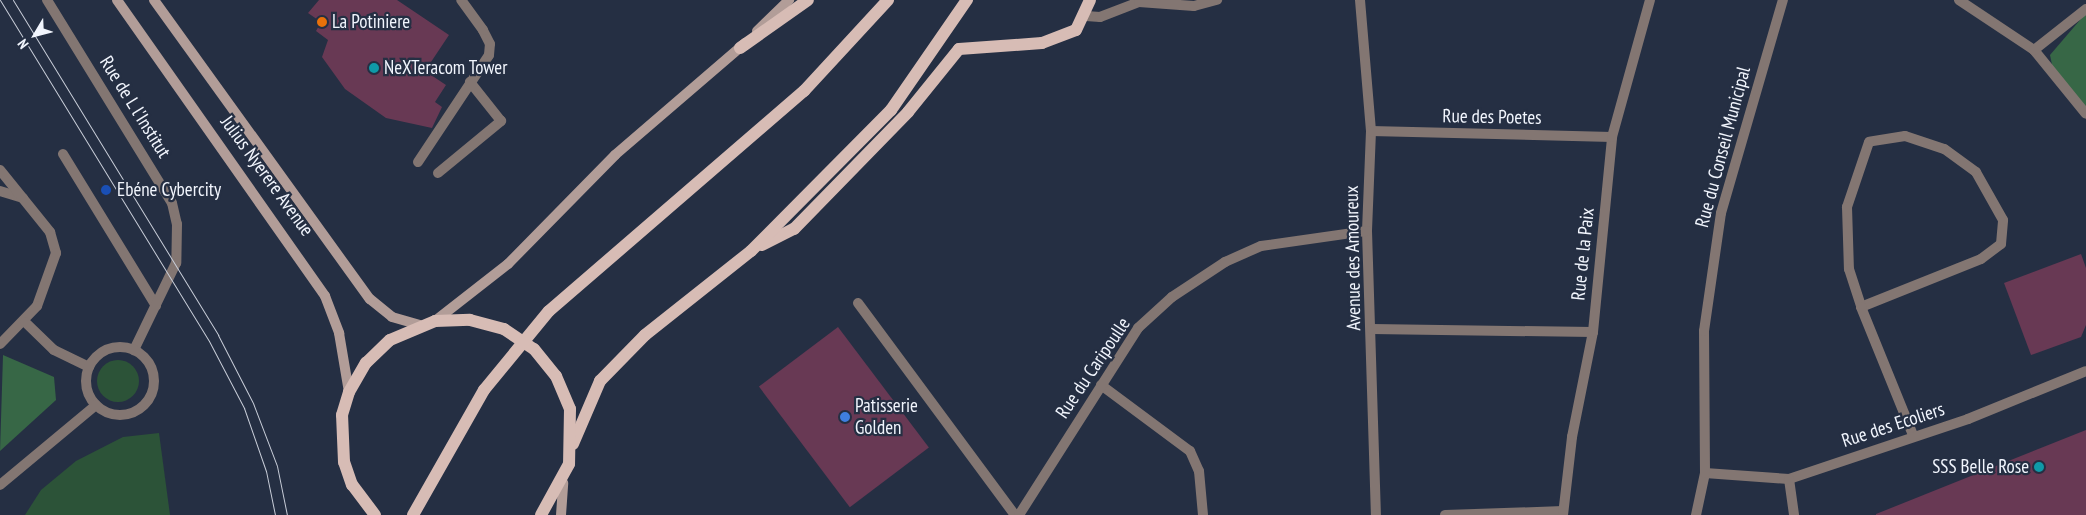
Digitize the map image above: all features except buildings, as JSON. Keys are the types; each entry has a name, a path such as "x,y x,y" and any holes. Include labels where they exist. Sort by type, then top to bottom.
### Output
{"main road":[{"name":"Julius Nyerere Avenue","path":"116,0 321,288 339,333 349,392 341,439 344,462 362,509 375,515"},
{"name":"Julius Nyerere Avenue","path":"154,0 370,299 392,317 420,325"},
{"path":"435,321 508,264 615,155 740,48 789,0"},
{"path":"740,48 808,0"},
{"path":"413,515 421,495 484,390 549,310 804,91 888,0"},
{"path":"573,444 600,381 645,335 751,251 891,110 967,0"},
{"path":"751,251 794,228 908,112 959,49 1042,43 1076,30 1086,16 1090,0"},
{"name":"Julius Nyerere Avenue","path":"349,392 366,363 390,340 420,325 435,321 470,320 504,330 534,349 556,376 570,409 573,444 563,483 561,515"},
{"name":"Julius Nyerere Avenue","path":"541,515 563,483"}],"street":[{"name":"Rue de L l'Institut","path":"47,0 172,203 177,224 176,263 134,350"},
{"path":"418,162 488,55 490,44 461,0"},
{"path":"1086,16 1100,17 1139,2 1194,6 1217,0"},
{"name":"Avenue des Amoureux","path":"1360,0 1371,131 1367,231 1372,329 1376,515"},
{"name":"Rue de la Paix","path":"1563,513 1572,437 1592,332 1612,137 1650,0"},
{"name":"Rue du Conseil Municipal","path":"1696,515 1705,473 1704,331 1720,213 1783,0"},
{"path":"1959,0 2034,50 2086,114"},
{"path":"2034,50 2086,9"},
{"path":"438,173 502,121 470,82"},
{"name":"Rue des Poetes","path":"1371,131 1612,137"},
{"path":"1861,308 1981,259 2001,244 2003,220 1976,172 1944,149 1905,136 1869,142 1847,207 1849,269 1861,308 1913,435"},
{"path":"63,154 156,306"},
{"path":"0,170 50,232 56,254 48,284 25,322 0,344"},
{"path":"0,191 23,198"},
{"name":"Rue du Caripoulle","path":"1017,515 1138,328 1199,277 1261,246 1367,231"},
{"path":"858,303 1017,515"},
{"path":"25,322 54,350 89,367"},
{"path":"1372,329 1592,332"},
{"path":"134,350 149,364 152,394 127,414 105,411 96,405 87,388 89,367 103,351 134,350"},
{"name":"Rue des Ecoliers","path":"1705,473 1789,479 1913,435 1968,419 2086,371"},
{"path":"1101,385 1190,451 1199,471 1203,515"},
{"path":"0,485 96,405"},
{"path":"1789,479 1794,515"},
{"path":"1446,515 1563,513"}],"green space":[{"path":"2086,13 2086,109 2056,84 2050,55"},
{"path":"3,355 54,377 56,400 0,451"},
{"path":"114,360 122,360 133,366 139,381 133,396 122,402 114,402 103,396 97,385 97,377 103,366"},
{"path":"159,433 170,515 25,515 41,490 76,461 123,437"}],"tram line":[{"path":"0,0 209,341 244,408 266,471 275,515"},
{"path":"13,0 218,335 253,403 277,466 287,515"}],"place":[{"name":"La Potiniere","path":"322,22"},
{"name":"NeXTeracom Tower","path":"374,68"},
{"name":"Ebéne Cybercity","path":"106,190"},
{"name":"Patisserie Golden","path":"845,417"},
{"name":"SSS Belle Rose","path":"2039,467"}]}
